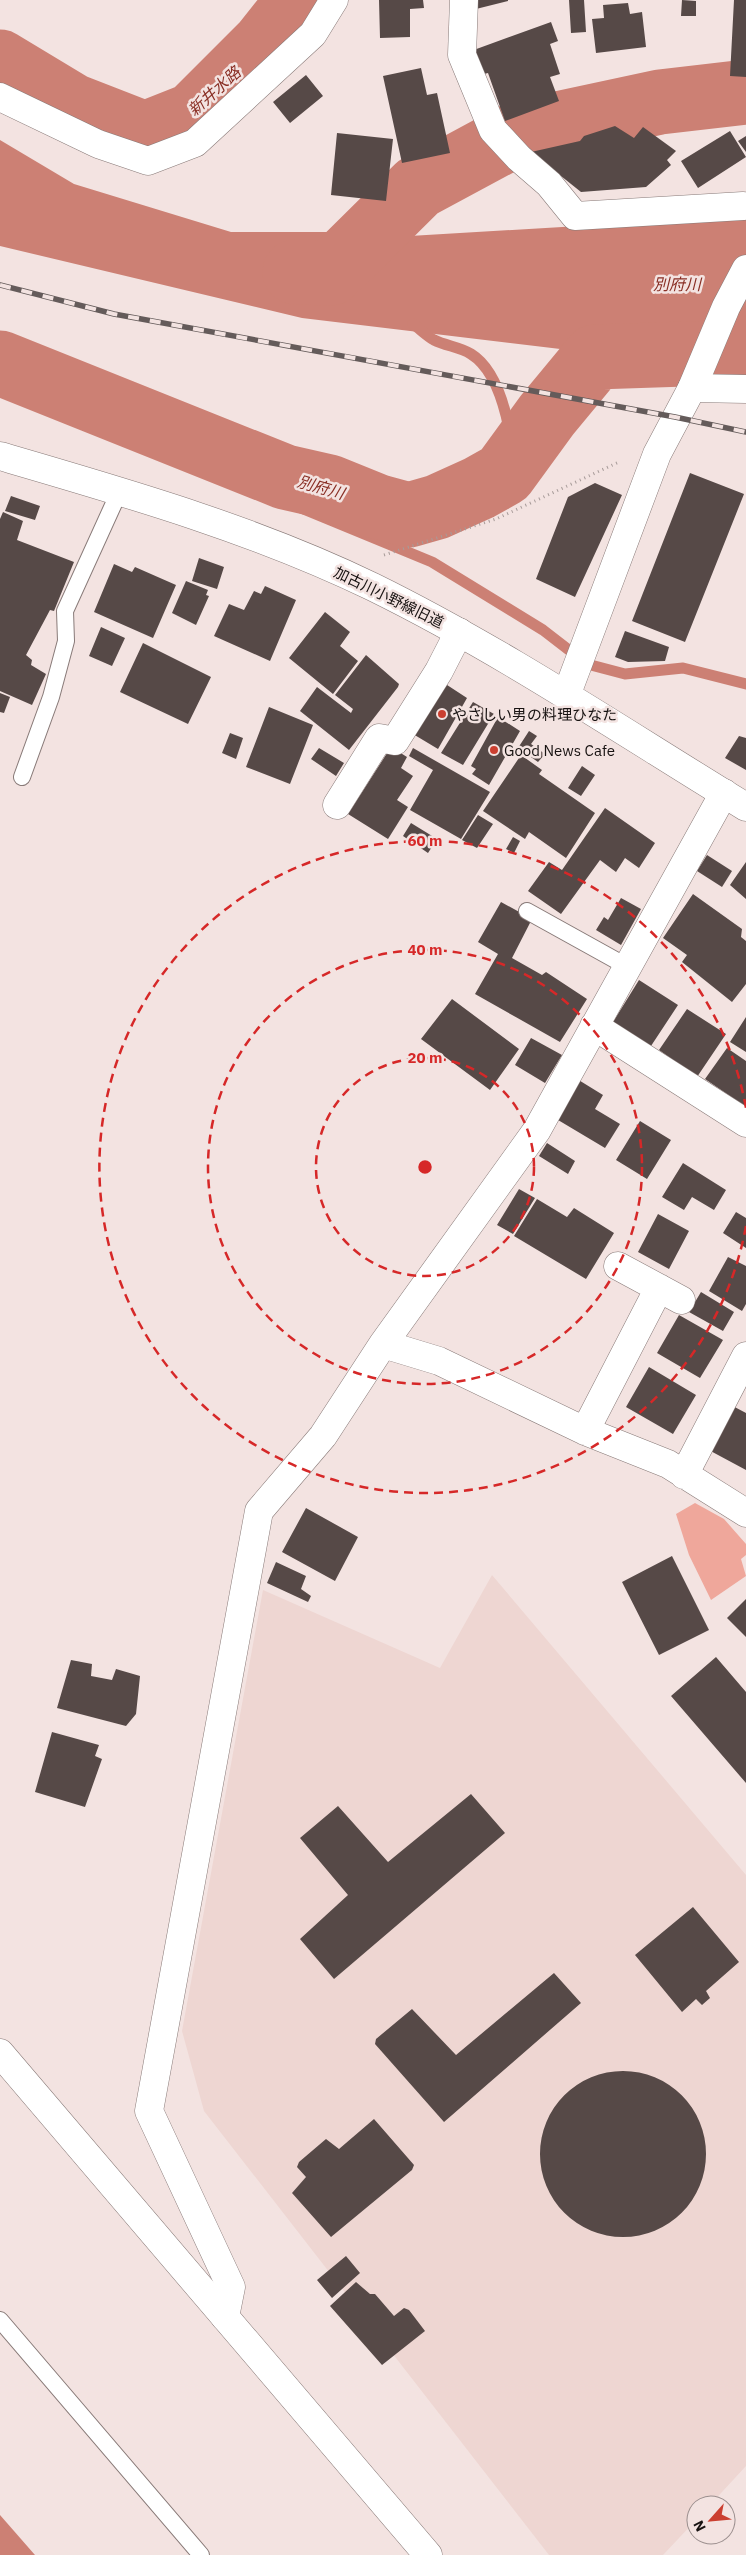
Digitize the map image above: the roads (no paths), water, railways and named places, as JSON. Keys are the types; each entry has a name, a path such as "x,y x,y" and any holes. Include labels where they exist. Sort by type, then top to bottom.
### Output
{"street":[{"path":"0,97 98,144 148,161 195,143 313,34 334,0"},
{"path":"464,0 462,55 492,130 519,158 549,184 575,216 742,206"},
{"path":"566,696 657,454 692,388 726,307 746,269"},
{"path":"692,388 746,389"},
{"name":"加古川小野線旧道","path":"0,456 120,490 261,538 372,587 460,632 735,800"},
{"path":"337,805 379,738 395,741 460,632"},
{"path":"225,2317 231,2287 149,2112 259,1511 323,1436 383,1344 537,1130 628,967 735,800"},
{"path":"594,1026 746,1123"},
{"path":"585,1431 670,1294 618,1266"},
{"path":"383,1344 439,1361 585,1431 668,1464 746,1513"},
{"path":"684,1475 746,1356"},
{"path":"0,2053 428,2555"}],"lane":[{"path":"22,777 51,697 66,641 65,611 120,490"},
{"path":"527,911 628,967"},
{"path":"0,2320 201,2555"}],"water":[{"name":"別府川","path":"0,140 74,184 231,232 339,232 393,237 746,216 746,345 577,351 302,318 0,246"},
{"path":"0,2515 35,2555 0,2555"}],"waterway":[{"name":"新井水路","path":"0,62 73,106 145,134 193,115 264,44 299,0"},
{"name":"別府川","path":"295,272 331,273 418,187 520,132 660,102 746,92"},
{"path":"413,324 434,340 471,354 483,364 492,379 500,396 510,436 513,474 512,490"},
{"name":"別府川","path":"0,363 285,477 329,487 376,506 409,515 437,507 479,488 504,474 547,415 595,357 746,352"},
{"path":"596,383 603,373 671,374"},
{"path":"0,374 276,483 328,496 403,523 417,522 450,510 513,478 556,420"},
{"path":"0,387 146,444 432,562 543,630 587,664 625,674 683,668 746,684"},
{"path":"443,526 504,496 521,483 566,426"}],"railway":[{"path":"0,285 114,314 675,417 746,432"}],"place":[{"name":"やさしい男の料理ひなた","path":"442,714"},
{"name":"Good News Cafe","path":"494,750"}]}
